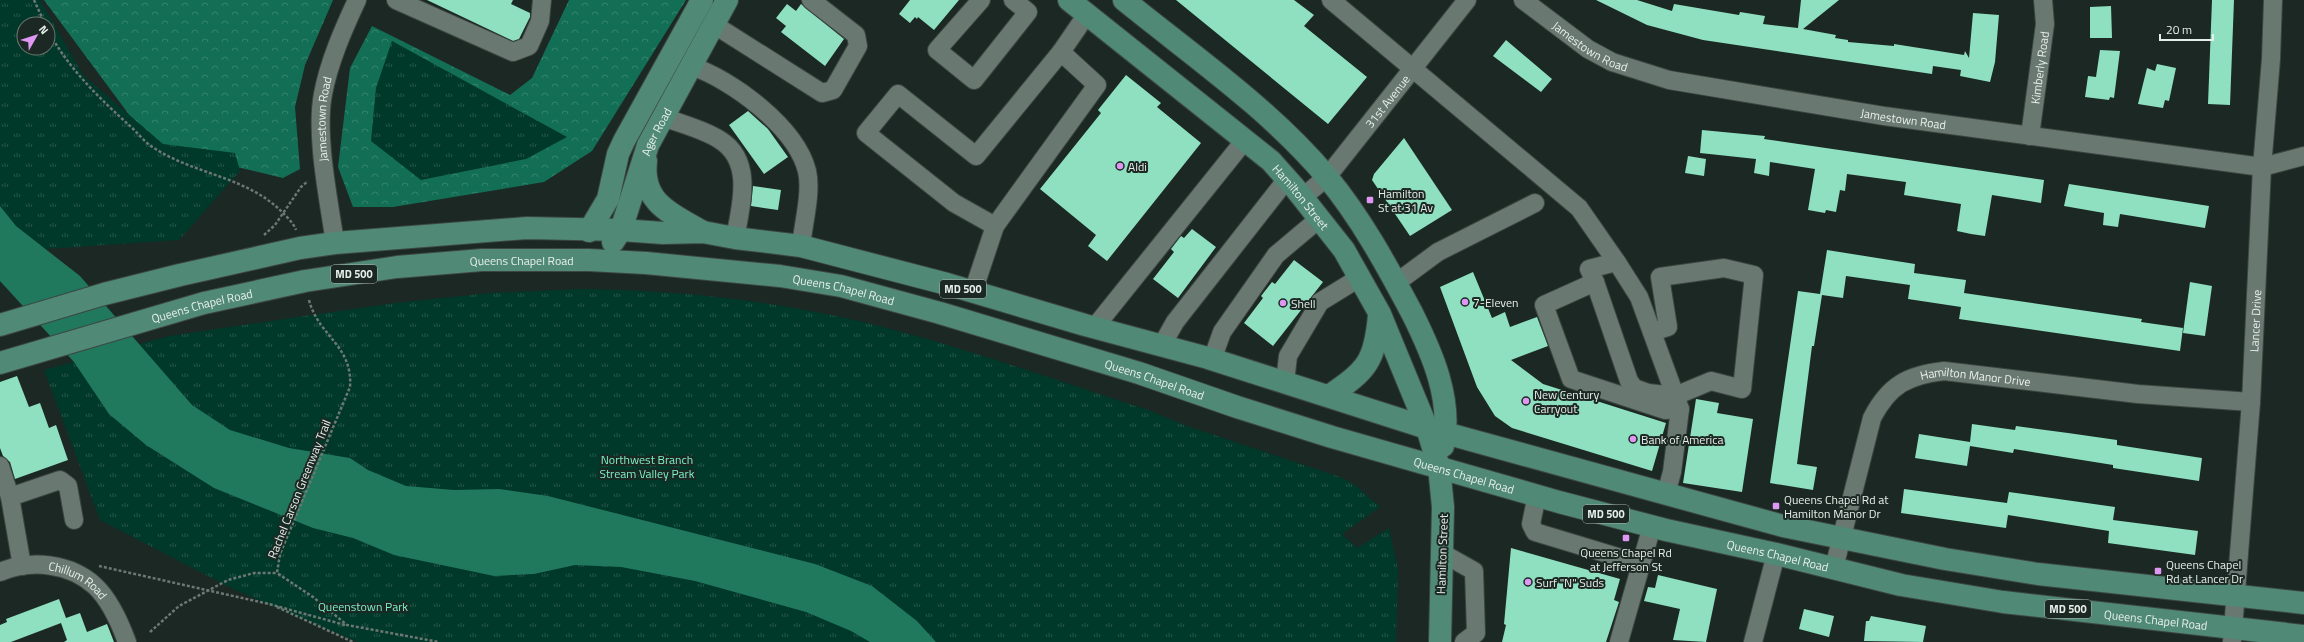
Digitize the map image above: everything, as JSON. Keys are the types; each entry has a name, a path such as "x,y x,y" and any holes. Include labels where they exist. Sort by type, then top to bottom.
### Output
{"main road":[{"name":"Ager Road","path":"589,231 608,199 618,154 624,141 702,0"},
{"name":"Ager Road","path":"589,260 608,249 621,230 648,145 727,0"},
{"name":"Hamilton Street","path":"1070,0 1271,161 1303,197 1344,250 1380,314 1436,430 1443,507 1440,642"},
{"name":"Hamilton Street","path":"1124,0 1267,117 1327,177 1349,205 1396,283 1434,362 1445,403 1436,430"},
{"path":"648,145 644,174 653,198 667,211 703,232"},
{"name":"MD 500","path":"0,325 104,294 187,273 300,248 335,243 527,228 589,231 621,230 663,233 703,232 735,238 801,246 973,292 1094,328 1162,345 1436,430 1783,526 1840,538 2038,574 2234,594 2304,603"},
{"name":"Queens Chapel Road","path":"0,363 204,303 305,281 397,267 482,260 589,260 646,263 780,276 841,286 940,313 1131,370 1237,407 1332,437 1537,495 1652,526 1776,554 1901,585 2003,602 2232,635 2304,636"},
{"path":"1329,396 1361,373 1370,358 1377,338 1380,314"}],"street":[{"name":"Jamestown Road","path":"335,243 320,130 322,95 330,67 357,0"},
{"path":"400,1 513,52 529,46 540,21 542,0"},
{"path":"714,24 822,93 833,90 858,46 856,35 811,0"},
{"path":"981,0 937,50 974,80 1028,12 1014,0"},
{"path":"1331,0 1579,208 1616,262 1639,297 1678,402 1672,472 1666,494"},
{"name":"31st Avenue","path":"1303,197 1327,177 1467,0"},
{"name":"Jamestown Road","path":"1523,0 1588,49 1612,62 1669,80 1884,116 2262,167 2304,156"},
{"name":"Kimberly Road","path":"2030,136 2045,24 2043,0"},
{"name":"Lancer Drive","path":"2232,635 2234,594 2251,402 2262,167 2272,59 2273,0"},
{"path":"995,226 954,203 866,133 898,94 976,156 1061,52 1087,14"},
{"path":"973,292 995,226 1097,85 1061,52"},
{"path":"691,66 705,71 736,88 773,119 794,145 807,171 807,198 801,246"},
{"path":"663,117 720,140 735,155 744,182 735,238"},
{"path":"1094,328 1245,140"},
{"path":"1162,345 1175,322 1287,179"},
{"path":"1396,283 1438,252 1535,203"},
{"path":"1212,360 1222,332 1276,255 1320,218"},
{"path":"1616,262 1589,269 1595,282 1629,381 1634,388 1678,402"},
{"path":"1595,282 1544,305 1571,379 1665,410 1711,381 1742,389 1754,275 1724,268 1660,277 1668,327 1652,332"},
{"path":"1285,382 1288,356 1320,302 1359,278"},
{"name":"Hamilton Manor Drive","path":"1834,568 1840,538 1872,418 1881,402 1891,391 1913,376 1944,371 2138,394 2251,402"},
{"path":"0,466 10,497 22,566"},
{"path":"10,497 60,480 68,486 74,520"},
{"path":"1537,495 1531,524 1535,532 1641,564"},
{"path":"1619,642 1652,526"},
{"path":"1442,553 1474,571 1476,634 1464,642"},
{"path":"1753,642 1776,554"},
{"name":"Chillum Road","path":"0,572 33,563 56,567 78,574 96,586 107,601 127,642"}],"path":[{"path":"34,0 41,16"},
{"path":"56,42 76,72 115,113 153,147 166,155 239,183 271,202 284,214 294,227 297,234"},
{"path":"260,238 284,214 301,187 308,180"},
{"name":"Rachel Carson Greenway Trail","path":"308,297 315,316 341,350 348,362 351,373 350,387 280,554 277,572 313,597 347,625 439,642"},
{"path":"95,565 270,604 347,625"},
{"path":"150,632 179,606 228,580 254,573 277,572"},
{"path":"270,604 353,642"}],"green space":[{"path":"0,0 40,0 49,16 16,16 16,56 56,56 56,28 83,75 163,144 235,153 240,171 179,240 0,252"},
{"path":"44,0 333,0 305,65 295,107 300,169 283,178 153,147"},
{"path":"569,0 686,0 592,151 544,182 393,207 353,207 338,167 350,68 372,26 510,95 532,78"},
{"path":"392,41 567,137 526,159 421,180 371,141 376,88"},
{"name":"Northwest Branch Stream Valley Park","path":"583,289 653,291 756,302 791,307 896,330 1006,363 1151,411 1184,425 1340,477 1355,485 1380,507 1342,534 1357,548 1389,528 1398,569 1396,642 358,642 233,589 100,520 44,370 169,336 395,303 489,293"}],"shaded area":[{"path":"0,206 16,226 80,276 192,405 230,430 289,448 350,458 368,470 406,486 454,490 499,489 548,496 815,564 872,586 917,621 936,642 870,642 851,631 806,612 695,581 621,567 575,565 534,574 494,576 394,555 353,538 313,528 214,488 146,445 109,414 74,362 0,281"}],"building":[{"path":"427,0 513,0 511,4 530,13 530,17 519,39 513,41"},
{"path":"910,0 959,0 934,30 918,17 917,19 915,17 910,23 899,14"},
{"path":"1176,0 1294,0 1314,15 1304,26 1367,77 1328,124"},
{"path":"1596,0 1637,0 1672,11 1674,4 1739,15 1740,12 1765,16 1763,24 1798,28 1801,0 1839,0 1803,29 1836,35 1835,38 1848,40 1848,42 1894,46 1894,44 1964,55 1965,51 1969,58 1973,13 1999,15 1995,62 1990,82 1960,76 1961,70 1933,66 1932,74 1703,40 1647,25"},
{"path":"2212,0 2234,0 2230,105 2208,104"},
{"path":"787,4 796,11 801,4 844,39 825,66 781,32 786,26 776,18"},
{"path":"2111,6 2112,38 2090,38 2090,7"},
{"path":"1506,40 1552,79 1541,92 1493,56"},
{"path":"2100,50 2120,51 2114,98 2110,97 2109,100 2085,97 2088,76 2096,77"},
{"path":"2157,64 2176,68 2169,101 2165,100 2163,108 2138,104 2147,68 2155,71"},
{"name":"Aldi","path":"1126,75 1161,103 1157,107 1201,143 1107,261 1088,246 1096,235 1040,189 1101,113 1098,110"},
{"path":"748,111 768,129 788,157 764,174 729,125"},
{"path":"1702,130 1765,136 1764,139 2044,180 2041,203 1992,195 1985,236 1971,234 1957,231 1961,204 1904,195 1906,182 1847,174 1845,191 1840,190 1836,212 1826,210 1825,213 1808,210 1815,169 1770,162 1769,176 1754,173 1756,159 1700,153"},
{"path":"1404,138 1452,210 1410,236 1372,180 1374,174"},
{"path":"1688,156 1706,159 1704,176 1685,173"},
{"path":"2069,184 2209,206 2205,228 2120,214 2118,227 2103,225 2104,213 2064,206"},
{"path":"753,186 781,190 778,210 751,206"},
{"path":"1192,229 1216,247 1178,298 1153,279 1174,252 1171,249 1181,236 1184,238"},
{"path":"1827,250 1915,264 1914,273 1966,280 1964,293 2142,319 2141,322 2183,328 2180,351 1959,319 1961,307 1908,299 1910,285 1846,276 1843,298 1822,295 1814,346 1812,346 1797,464 1817,467 1813,490 1770,483 1798,291 1820,294"},
{"path":"1294,260 1323,282 1273,346 1244,323 1263,298 1261,296 1272,282 1275,284"},
{"path":"1473,272 1492,318 1505,312 1510,327 1537,317 1548,346 1511,360 1543,384 1666,423 1652,471 1512,428 1495,416 1477,387 1440,287"},
{"path":"2190,282 2212,286 2205,336 2183,333"},
{"path":"17,376 29,407 40,403 49,428 56,425 68,460 15,479 10,462 3,456 0,448 0,382"},
{"path":"1696,399 1719,403 1717,413 1753,419 1742,492 1683,483"},
{"path":"1972,424 2015,430 2016,426 2117,440 2117,445 2202,458 2199,481 2113,468 2113,465 2014,449 2013,453 1970,446 1967,466 1915,458 1919,434 1970,442"},
{"path":"1904,489 2007,503 2009,492 2115,507 2113,520 2198,531 2195,555 2108,543 2109,531 2008,515 2006,528 1901,513"},
{"path":"1511,548 1620,579 1614,600 1619,602 1606,642 1502,642 1506,625 1504,624"},
{"path":"1658,575 1717,589 1706,642 1673,640 1680,609 1644,601 1648,587 1655,588"},
{"path":"59,599 66,618 80,613 87,632 107,624 114,642 64,642 67,640 61,623 11,642 0,642 0,625 7,622 6,619"},
{"path":"1804,609 1834,616 1829,637 1799,629"},
{"path":"1871,616 1926,626 1923,642 1864,641 1866,621 1869,621"}],"place":[{"name":"Aldi","path":"1120,166"},
{"name":"Hamilton St at 31 Av","path":"1370,200"},
{"name":"7-Eleven","path":"1465,302"},
{"name":"Shell","path":"1283,303"},
{"name":"New Century Carryout","path":"1526,401"},
{"name":"Bank of America","path":"1633,439"},
{"name":"Queens Chapel Rd at Hamilton Manor Dr","path":"1776,506"},
{"name":"Queens Chapel Rd at Jefferson St","path":"1626,538"},
{"name":"Queens Chapel Rd at Lancer Dr","path":"2158,571"},
{"name":"Surf \"N\" Suds","path":"1528,582"}],"park label":[{"name":"Queenstown Park","path":"363,606"}]}
